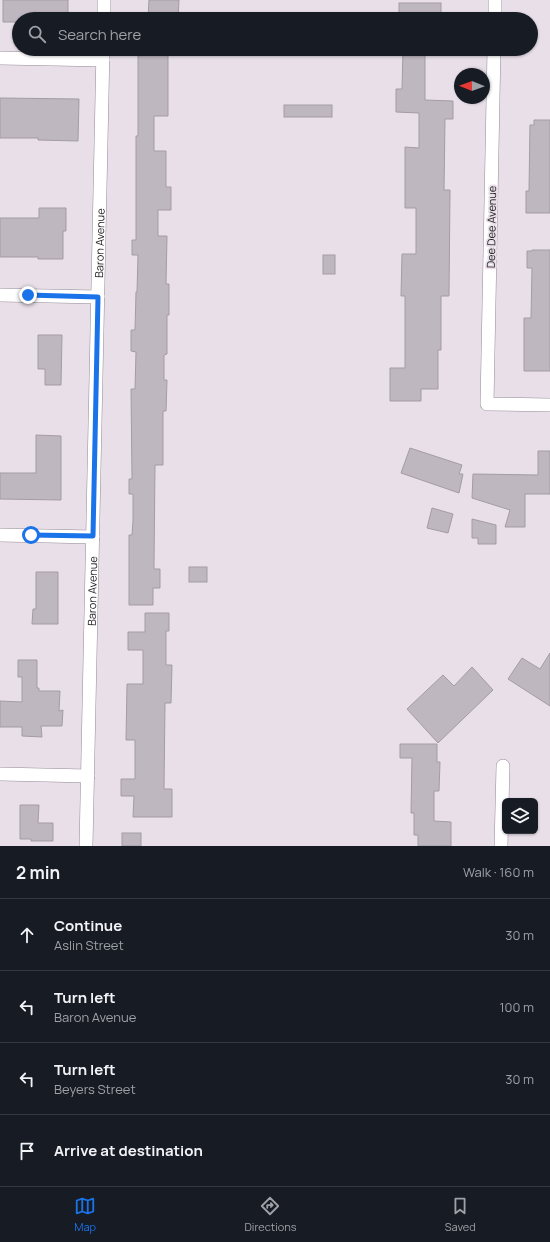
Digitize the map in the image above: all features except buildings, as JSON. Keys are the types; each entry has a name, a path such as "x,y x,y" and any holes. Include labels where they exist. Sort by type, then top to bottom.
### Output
{"street":[{"path":"104,0 104,12"},
{"path":"495,0 495,12"},
{"path":"0,58 69,56"},
{"name":"Baron Avenue","path":"86,846 103,56"},
{"name":"Dee Dee Avenue","path":"494,56 487,404 550,405"},
{"path":"0,295 98,297"},
{"path":"0,535 93,536"},
{"path":"501,846 503,766"},
{"path":"0,774 88,776"}],"route":[{"path":"28,295 98,297 93,536 31,535"}]}
